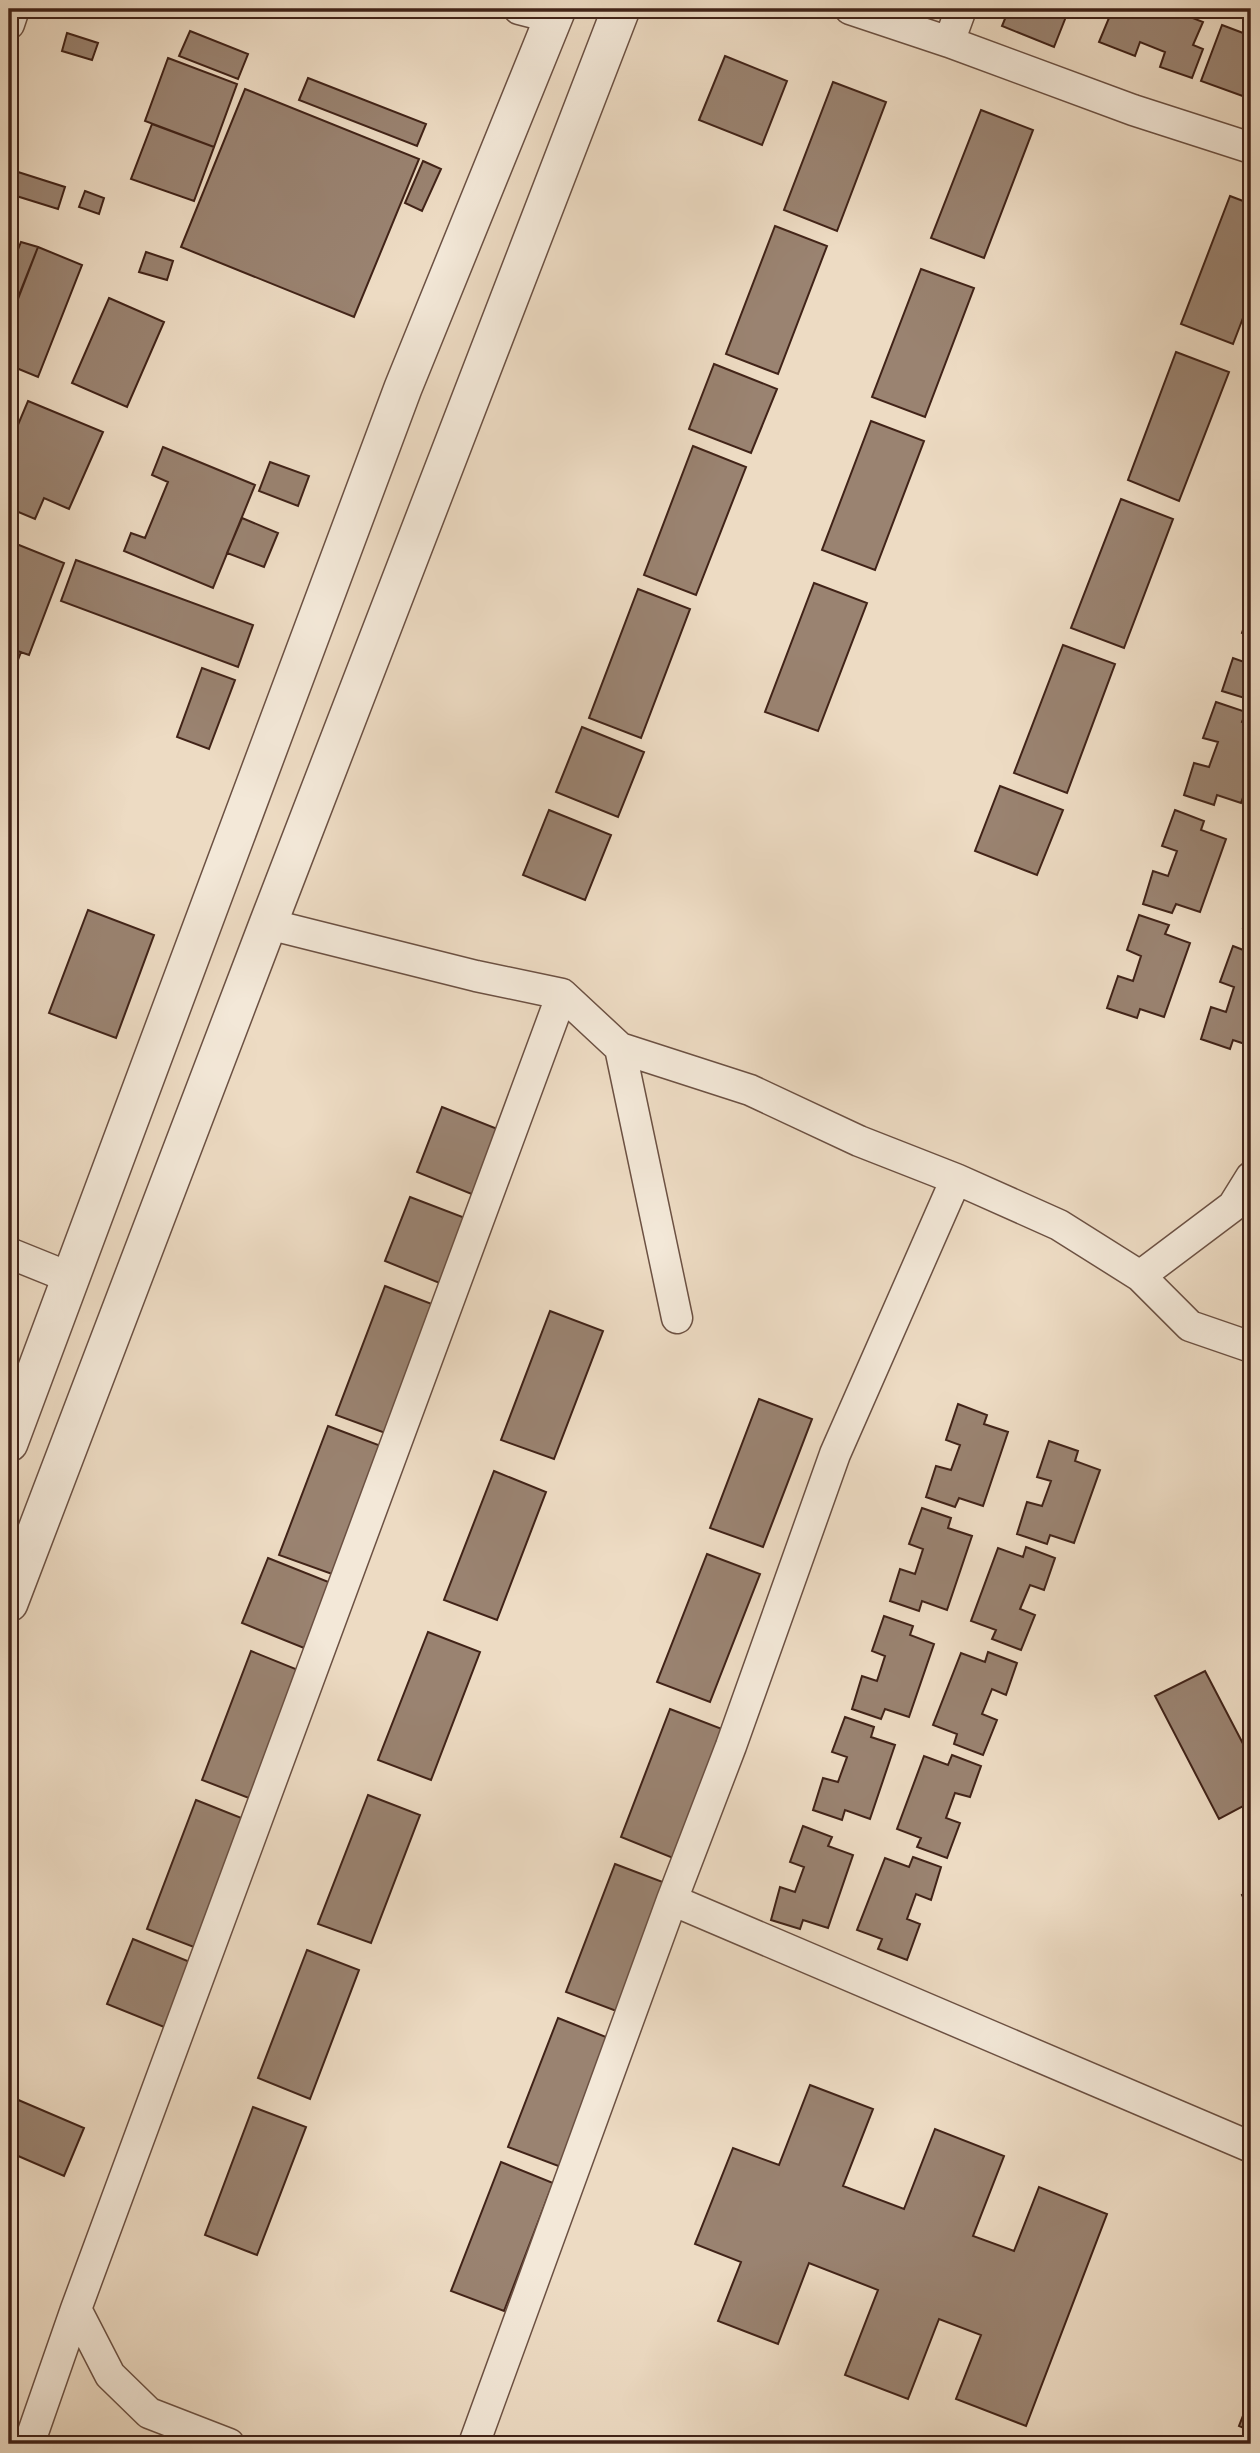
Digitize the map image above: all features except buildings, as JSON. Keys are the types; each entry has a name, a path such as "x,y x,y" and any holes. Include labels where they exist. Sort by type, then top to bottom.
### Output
{"street":[{"path":"9,24 14,9"},
{"path":"9,1443 403,388 556,13 519,9"},
{"path":"9,1603 621,9"},
{"path":"850,9 949,42 1133,110 1251,148"},
{"path":"949,42 961,9"},
{"path":"268,924 476,976 562,994 620,1048 750,1090 859,1141 956,1179 1059,1225 1140,1276 1189,1326 1251,1347"},
{"path":"29,2444 76,2309 562,994"},
{"path":"620,1048 677,1318"},
{"path":"1140,1276 1233,1206 1251,1177"},
{"path":"474,2444 672,1900 731,1746 835,1454 956,1179"},
{"path":"9,1253 71,1278"},
{"path":"672,1900 1251,2147"},
{"path":"76,2309 110,2375 149,2413 229,2444"}]}
